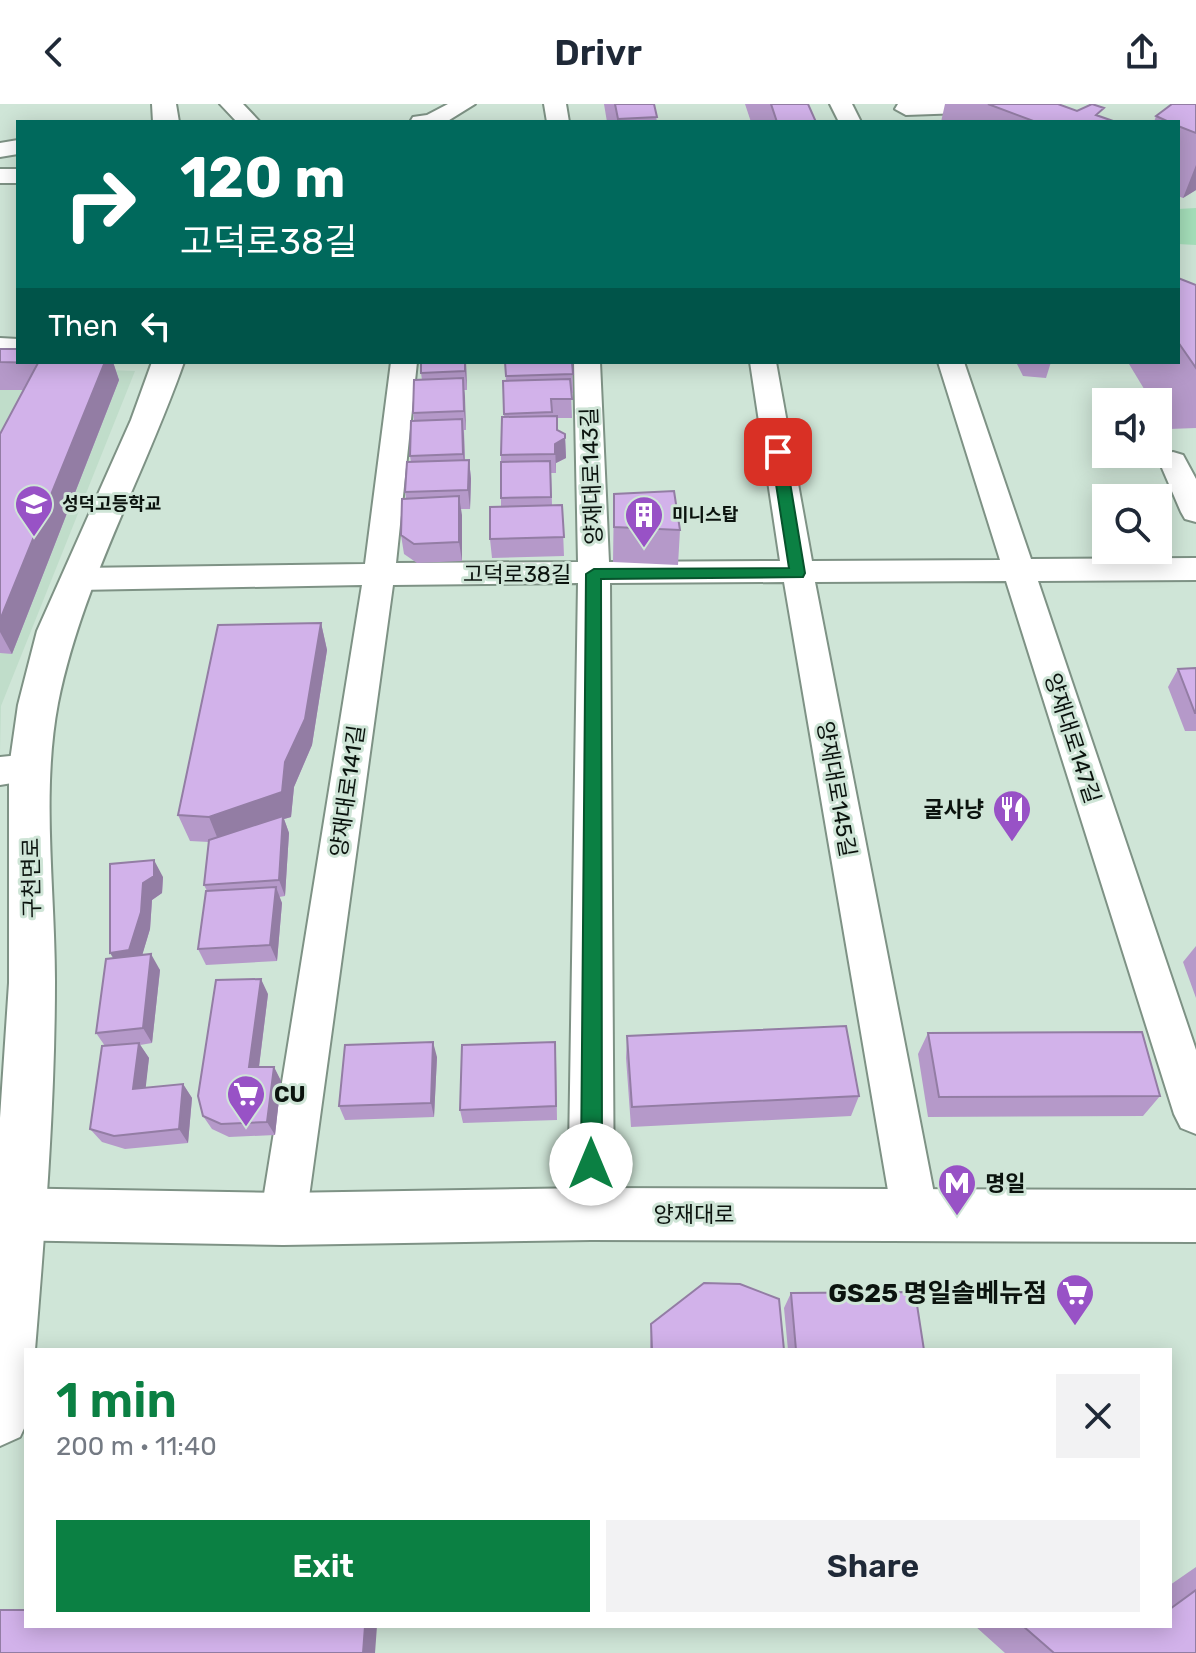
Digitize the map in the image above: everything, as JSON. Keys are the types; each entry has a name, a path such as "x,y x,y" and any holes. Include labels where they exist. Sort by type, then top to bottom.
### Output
{"main road":[{"name":"구천면로","path":"0,1417 10,1214 32,983 15,769 38,705 56,631 147,420 167,364"},
{"name":"양재대로","path":"10,1214 283,1219 591,1214 1196,1216"}],"street":[{"path":"231,104 247,120"},
{"path":"436,120 464,104"},
{"path":"906,109 1044,104"},
{"name":"양재대로141길","path":"283,1219 379,574 404,364"},
{"name":"양재대로143길","path":"587,364 594,574 591,1214"},
{"name":"양재대로145길","path":"763,364 798,573 915,1214"},
{"name":"양재대로147길","path":"952,364 1196,1114"},
{"path":"1173,461 1196,512"},
{"name":"고덕로38길","path":"78,579 1196,569"}],"shaded area":[{"name":"성덕고등학교","path":"0,366 135,371 1,706 0,753"}],"green space":[{"path":"1196,208 1196,245 1180,244 1180,209"}],"building":[{"path":"615,104 654,104 657,117 618,119"},
{"path":"771,104 808,104 815,120 776,120"},
{"path":"988,104 1058,104 1077,111 1092,104 1104,108 1096,115 1110,120 1031,120"},
{"path":"1172,104 1196,104 1196,133 1180,127 1180,120 1165,120 1156,116"},
{"path":"1180,279 1196,285 1196,368 1180,345"},
{"path":"0,349 16,349 16,362 0,362"},
{"path":"37,364 104,364 0,620 0,434"},
{"path":"421,364 465,364 465,371 421,373"},
{"path":"505,364 572,364 573,374 506,376"},
{"path":"463,378 464,411 413,413 414,380"},
{"path":"570,379 572,399 551,399 552,412 504,414 503,381"},
{"path":"557,416 557,430 565,434 565,438 555,444 555,454 501,455 502,417"},
{"path":"462,419 463,454 410,456 411,421"},
{"path":"469,460 468,490 405,492 407,462"},
{"path":"550,461 551,497 501,498 501,462"},
{"path":"674,491 680,530 614,527 614,494"},
{"path":"459,496 459,542 414,544 401,535 402,499"},
{"path":"562,505 564,537 490,539 490,507"},
{"path":"321,623 305,719 285,762 282,792 209,817 178,815 218,625"},
{"path":"1196,668 1196,713 1195,713 1178,669"},
{"path":"283,816 279,880 204,885 209,840"},
{"path":"154,860 154,876 143,883 141,912 129,950 110,953 110,864"},
{"path":"276,887 270,945 198,949 206,891"},
{"path":"151,954 143,1028 96,1033 106,959"},
{"path":"261,979 249,1067 274,1067 267,1122 221,1124 203,1116 198,1096 216,980"},
{"path":"846,1026 859,1096 632,1107 627,1036"},
{"path":"1142,1032 1160,1096 939,1097 928,1033"},
{"path":"433,1042 431,1103 339,1106 345,1045"},
{"path":"555,1042 556,1106 460,1110 462,1045"},
{"path":"139,1043 133,1089 183,1084 179,1129 114,1136 90,1129 102,1046"},
{"path":"704,1283 740,1284 779,1299 784,1348 652,1348 651,1324"},
{"path":"915,1292 924,1348 796,1348 791,1293"},
{"path":"1196,1590 1196,1653 1054,1653 1025,1628 1172,1628 1172,1608"},
{"path":"0,1610 24,1610 24,1628 365,1628 363,1653 0,1653"}],"place":[{"name":"성덕고등학교","path":"34,538"},
{"name":"미니스탑","path":"644,549"},
{"name":"굴사냥","path":"1012,843"},
{"name":"CU","path":"246,1128"},
{"name":"명일","path":"957,1217"},
{"name":"GS25 명일솔베뉴점","path":"1075,1327"}],"route":[{"path":"591,1164 594,574 798,573 778,452"}]}
